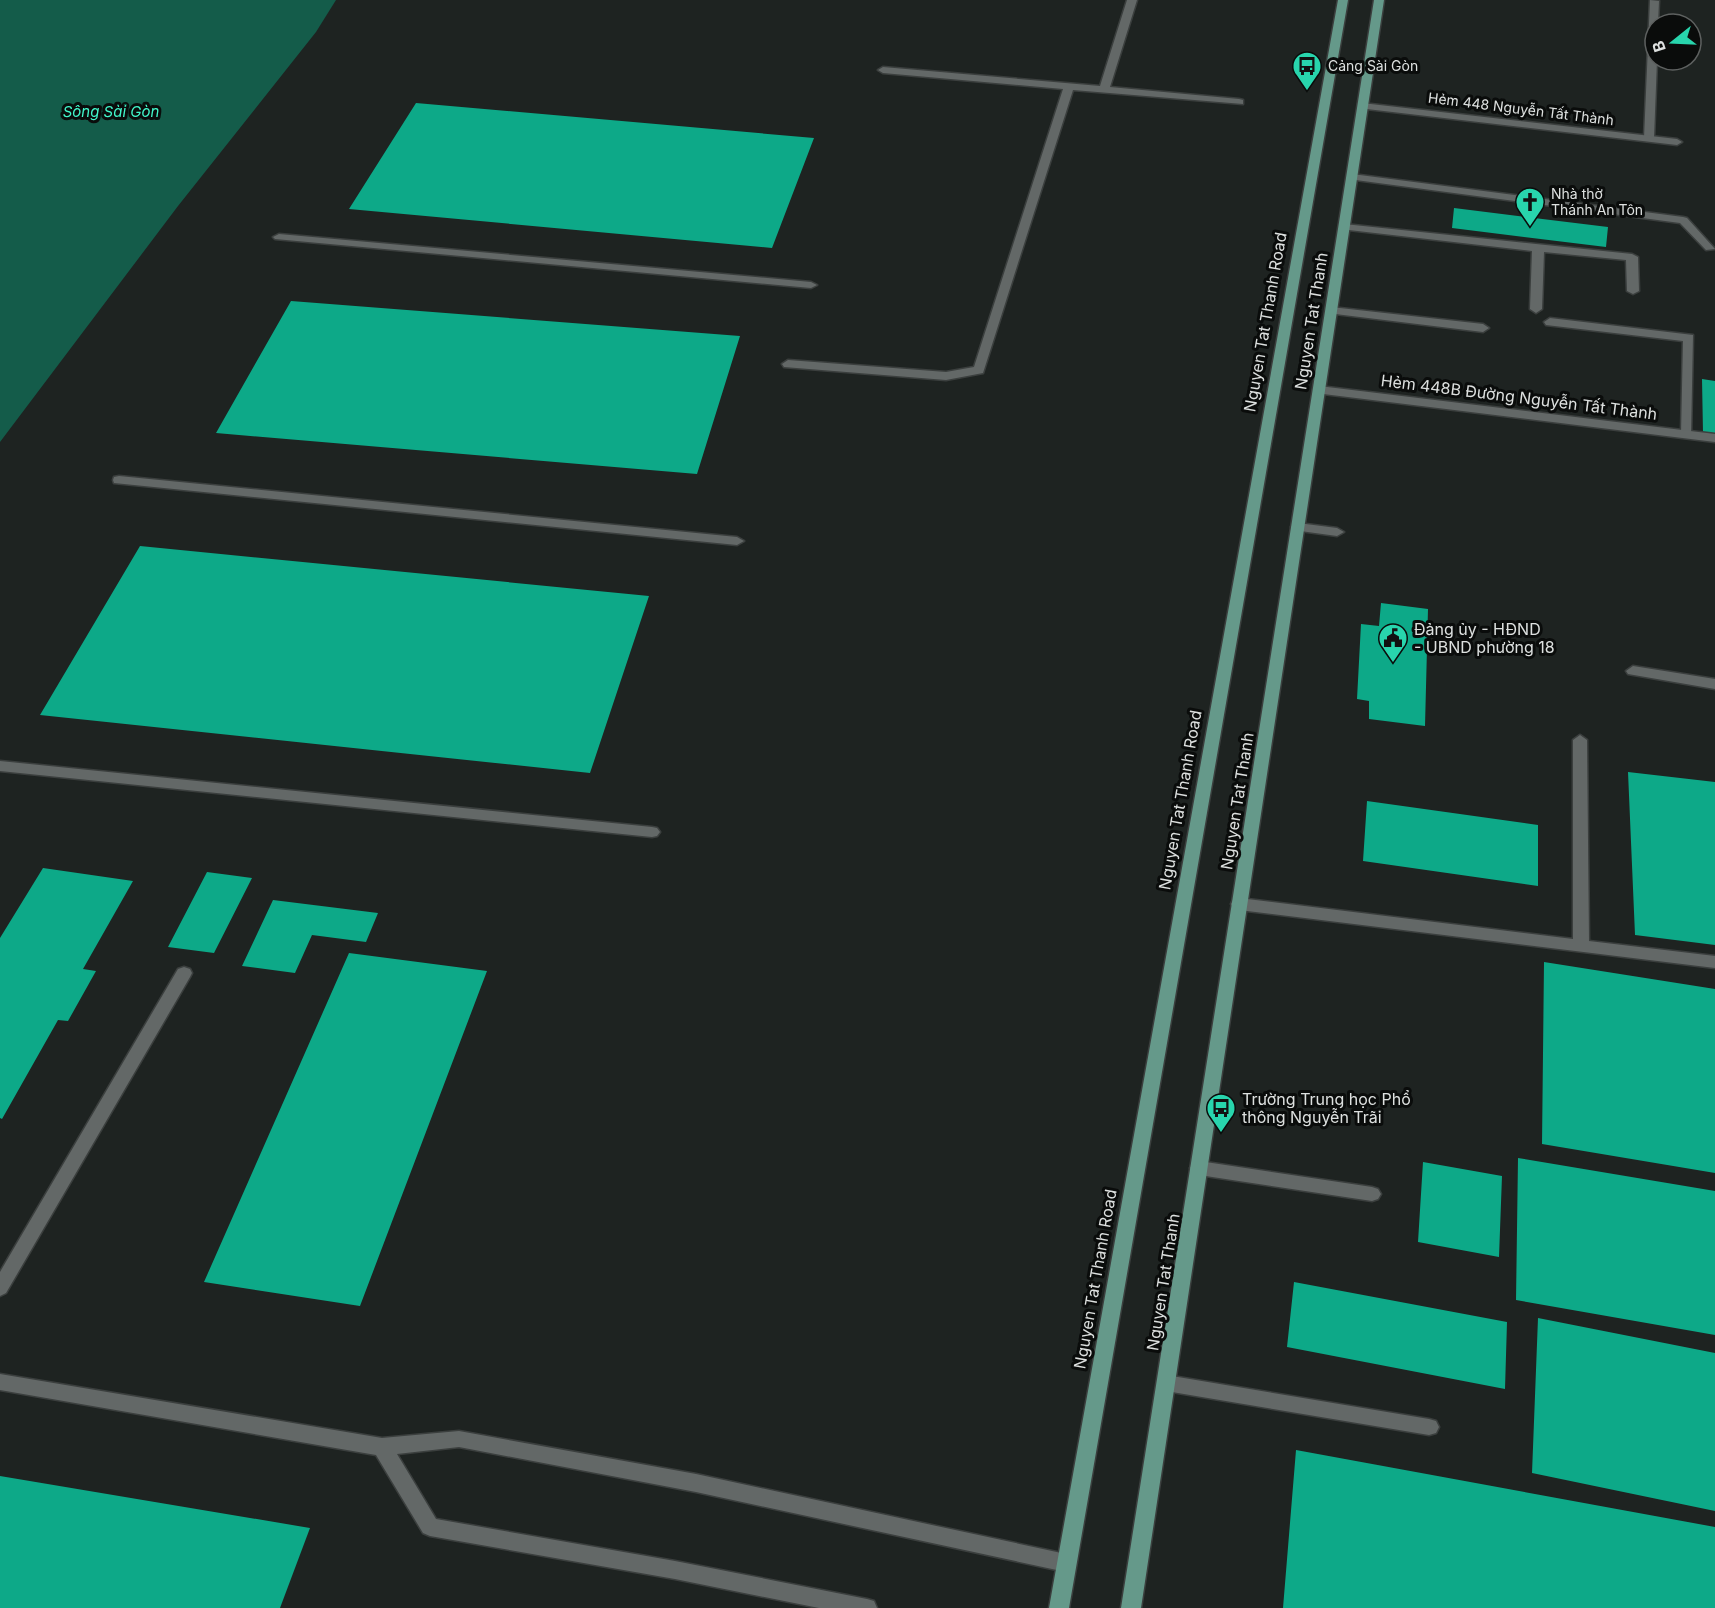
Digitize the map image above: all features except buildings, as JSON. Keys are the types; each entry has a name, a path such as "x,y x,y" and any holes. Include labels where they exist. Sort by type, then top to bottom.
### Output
{"main road":[{"name":"Nguyen Tat Thanh Road","path":"1059,1608 1343,0"},
{"name":"Nguyen Tat Thanh","path":"1131,1608 1379,0"}],"street":[{"path":"1104,90 1132,0"},
{"path":"1649,138 1654,1"},
{"path":"883,70 1239,102"},
{"path":"788,364 946,376 979,370 1069,87"},
{"name":"Hẻm 448 Nguyễn Tất Thành","path":"1362,106 1677,142"},
{"path":"1352,177 1683,220 1710,248"},
{"path":"1344,227 1632,257 1633,291"},
{"path":"279,237 811,285"},
{"path":"1536,309 1538,248"},
{"path":"1331,311 1483,328"},
{"path":"1550,322 1689,338 1687,434"},
{"name":"Hẻm 448B Đường Nguyễn Tất Thành","path":"1318,390 1715,438"},
{"path":"119,480 737,541"},
{"path":"1298,526 1337,532"},
{"path":"1633,671 1715,684"},
{"path":"1580,740 1581,945"},
{"path":"0,766 652,832"},
{"path":"1239,904 1715,962"},
{"path":"0,1288 184,973"},
{"path":"1199,1168 1372,1194"},
{"path":"0,1382 382,1447 459,1439 696,1483 1066,1563"},
{"path":"1166,1383 1429,1427"},
{"path":"382,1447 430,1527 675,1570 867,1608"}],"water":[{"name":"Sông Sài Gòn","path":"0,0 336,0 316,32 178,206 0,442"}],"place":[{"name":"Cảng Sài Gòn","path":"1307,92"},
{"name":"Nhà thờ Thánh An Tôn","path":"1530,228"},
{"name":"Đảng ủy - HĐND - UBND phường 18","path":"1393,664"},
{"name":"Trường Trung học Phổ thông Nguyễn Trãi","path":"1221,1134"}]}
